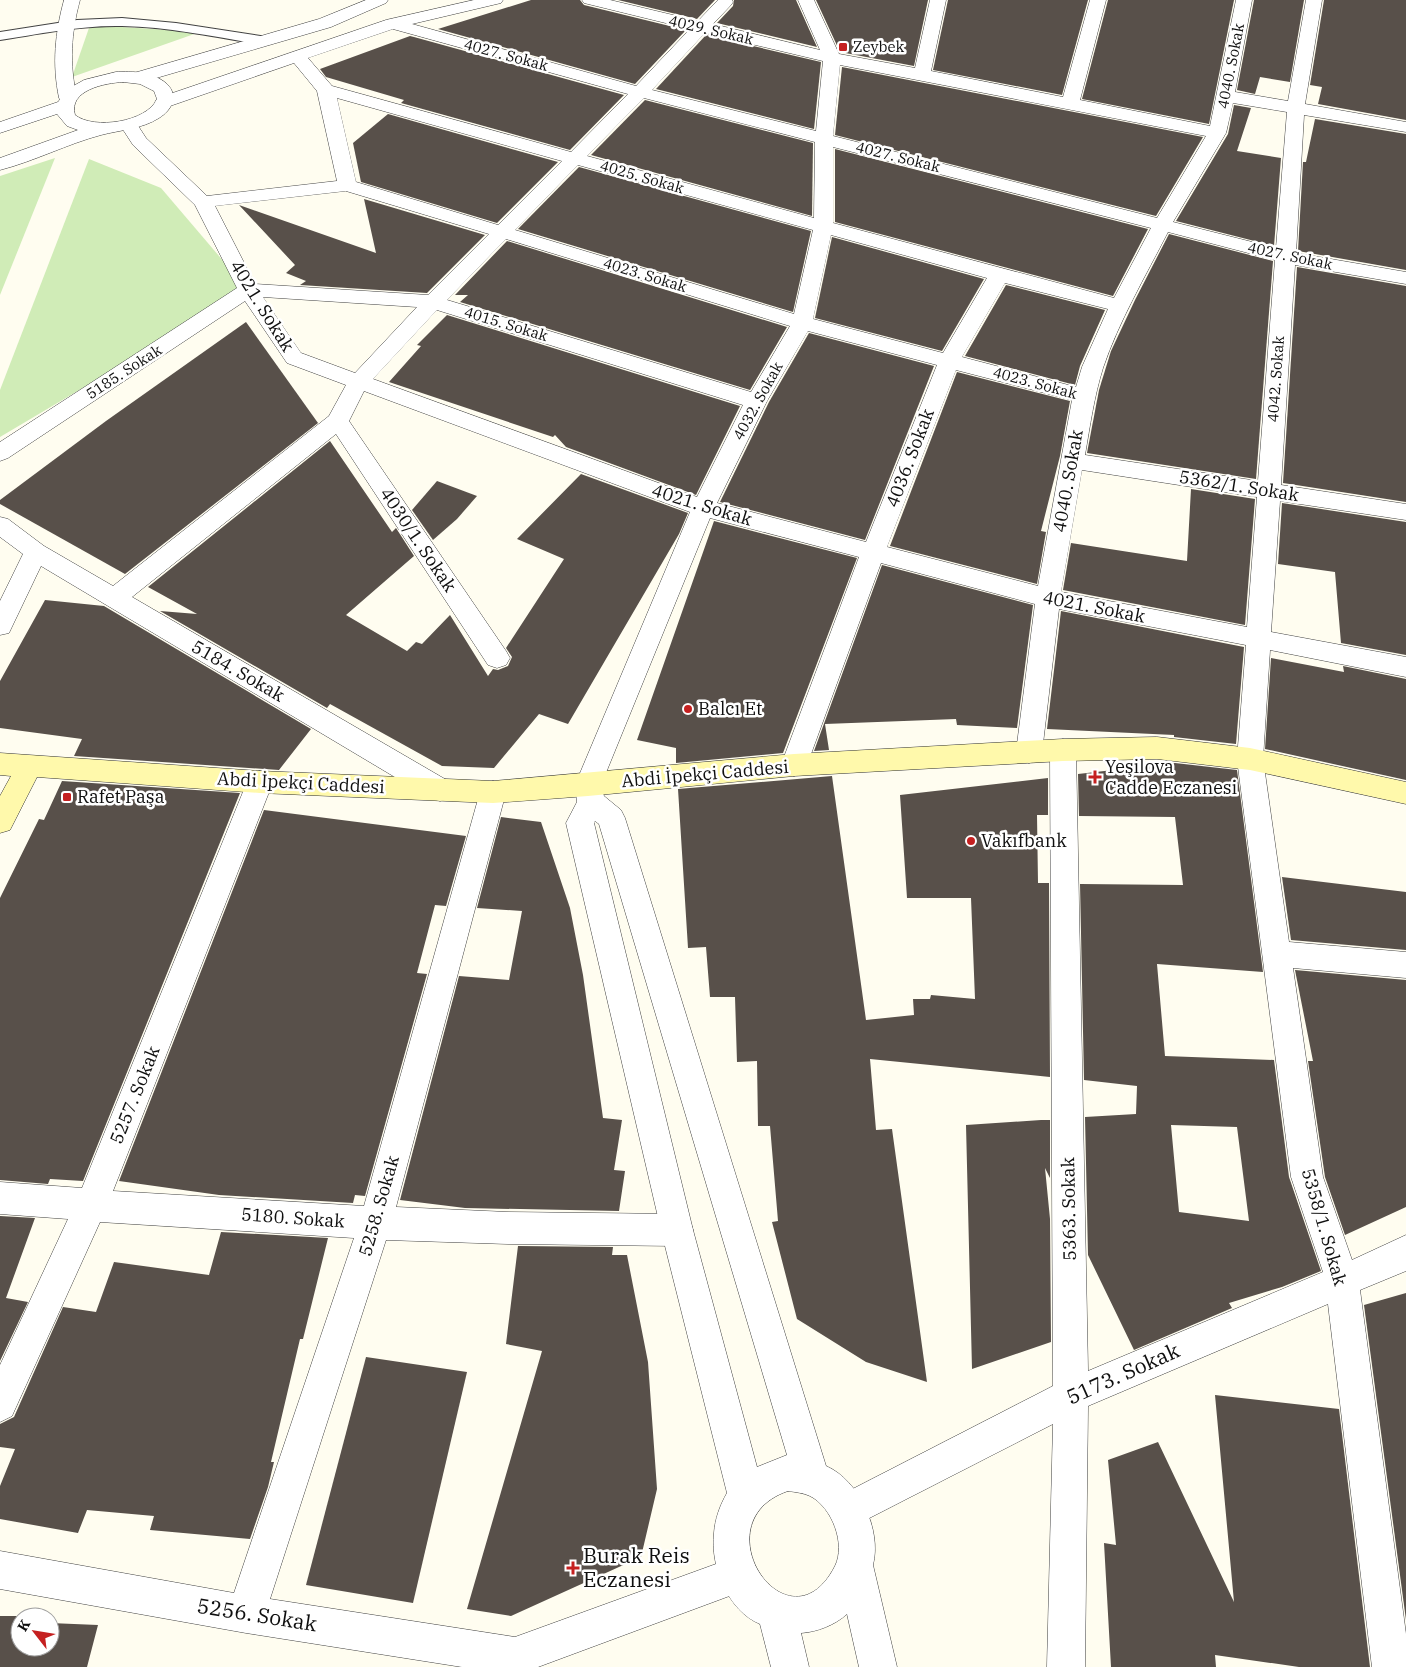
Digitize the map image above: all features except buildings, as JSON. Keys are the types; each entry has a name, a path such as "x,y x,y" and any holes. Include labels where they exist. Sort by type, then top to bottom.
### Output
{"main road":[{"name":"Abdi İpekçi Caddesi","path":"0,764 260,782 493,792 590,793 794,765 1063,750 1157,748 1250,759 1406,793"},
{"path":"0,822 28,767"}],"street":[{"path":"72,0 64,26 62,77 66,115 73,122 86,127 102,129"},
{"path":"0,128 66,102 77,90 91,83 116,77 140,77 267,41 324,15 380,0"},
{"path":"0,164 102,129 129,125 159,108 392,24 494,0"},
{"name":"4029. Sokak","path":"590,0 699,28 832,58 922,74 1217,133"},
{"name":"4032. Sokak","path":"746,1496 677,1230 580,823 590,793 703,508 756,401 802,323 823,226 824,139 832,58 806,0"},
{"path":"922,74 938,0"},
{"path":"1070,104 1098,0"},
{"name":"4040. Sokak","path":"1029,752 1048,598 1084,396 1093,367 1120,306 1162,225 1217,133 1244,0"},
{"name":"4042. Sokak","path":"1250,759 1296,108 1314,0"},
{"path":"114,598 338,421 358,382 433,302 640,92 725,2"},
{"name":"4027. Sokak","path":"392,24 640,92 1285,256 1406,278"},
{"path":"298,58 326,90 347,185"},
{"path":"140,77 161,86 165,94 159,108"},
{"name":"4025. Sokak","path":"326,90 1000,275"},
{"path":"1226,96 1406,127"},
{"name":"4021. Sokak","path":"129,125 138,141 203,202 248,290 294,358 703,508 1048,598 1406,667"},
{"name":"4023. Sokak","path":"203,202 347,185 802,323 1084,396"},
{"path":"1000,275 1120,306"},
{"name":"4036. Sokak","path":"794,765 873,553 949,361 1000,275"},
{"name":"4015. Sokak","path":"248,290 433,302 756,401"},
{"name":"5185. Sokak","path":"0,453 248,290"},
{"name":"4030/1. Sokak","path":"338,421 497,658"},
{"name":"5362/1. Sokak","path":"1072,461 1406,512"},
{"path":"0,525 36,552 0,626"},
{"name":"5184. Sokak","path":"36,552 440,790"},
{"name":"5363. Sokak","path":"1063,750 1072,1396 1066,1667"},
{"name":"5358/1. Sokak","path":"1250,759 1307,1177 1342,1280 1391,1667"},
{"name":"5257. Sokak","path":"0,1404 91,1205 260,782"},
{"name":"5258. Sokak","path":"246,1614 375,1224 493,792"},
{"path":"590,793 610,818 811,1477"},
{"path":"1276,954 1406,966"},
{"name":"5180. Sokak","path":"0,1198 375,1224 561,1231 677,1230"},
{"name":"5173. Sokak","path":"848,1512 1072,1396 1394,1259 1406,1252"},
{"path":"855,1566 843,1590 824,1608 801,1616 776,1612 753,1597 738,1575 731,1548 734,1521 746,1496 765,1481 788,1473 811,1477 832,1490 848,1512 856,1538 855,1566 878,1667"},
{"name":"5256. Sokak","path":"0,1570 504,1662"},
{"path":"504,1662 738,1575"},
{"path":"776,1612 790,1667"}],"lane":[{"path":"0,36 64,26 120,22 151,24 267,41"}],"green space":[{"path":"90,25 200,32 72,77"},
{"path":"55,158 0,295 0,176"},
{"path":"89,159 161,188 248,290 0,437 0,390"}],"place":[{"name":"Zeybek","path":"843,47"},
{"name":"Balcı Et","path":"688,709"},
{"name":"Yeşilova Cadde Eczanesi","path":"1095,777"},
{"name":"Rafet Paşa","path":"67,797"},
{"name":"Vakıfbank","path":"971,841"},
{"name":"Burak Reis Eczanesi","path":"573,1568"}]}
